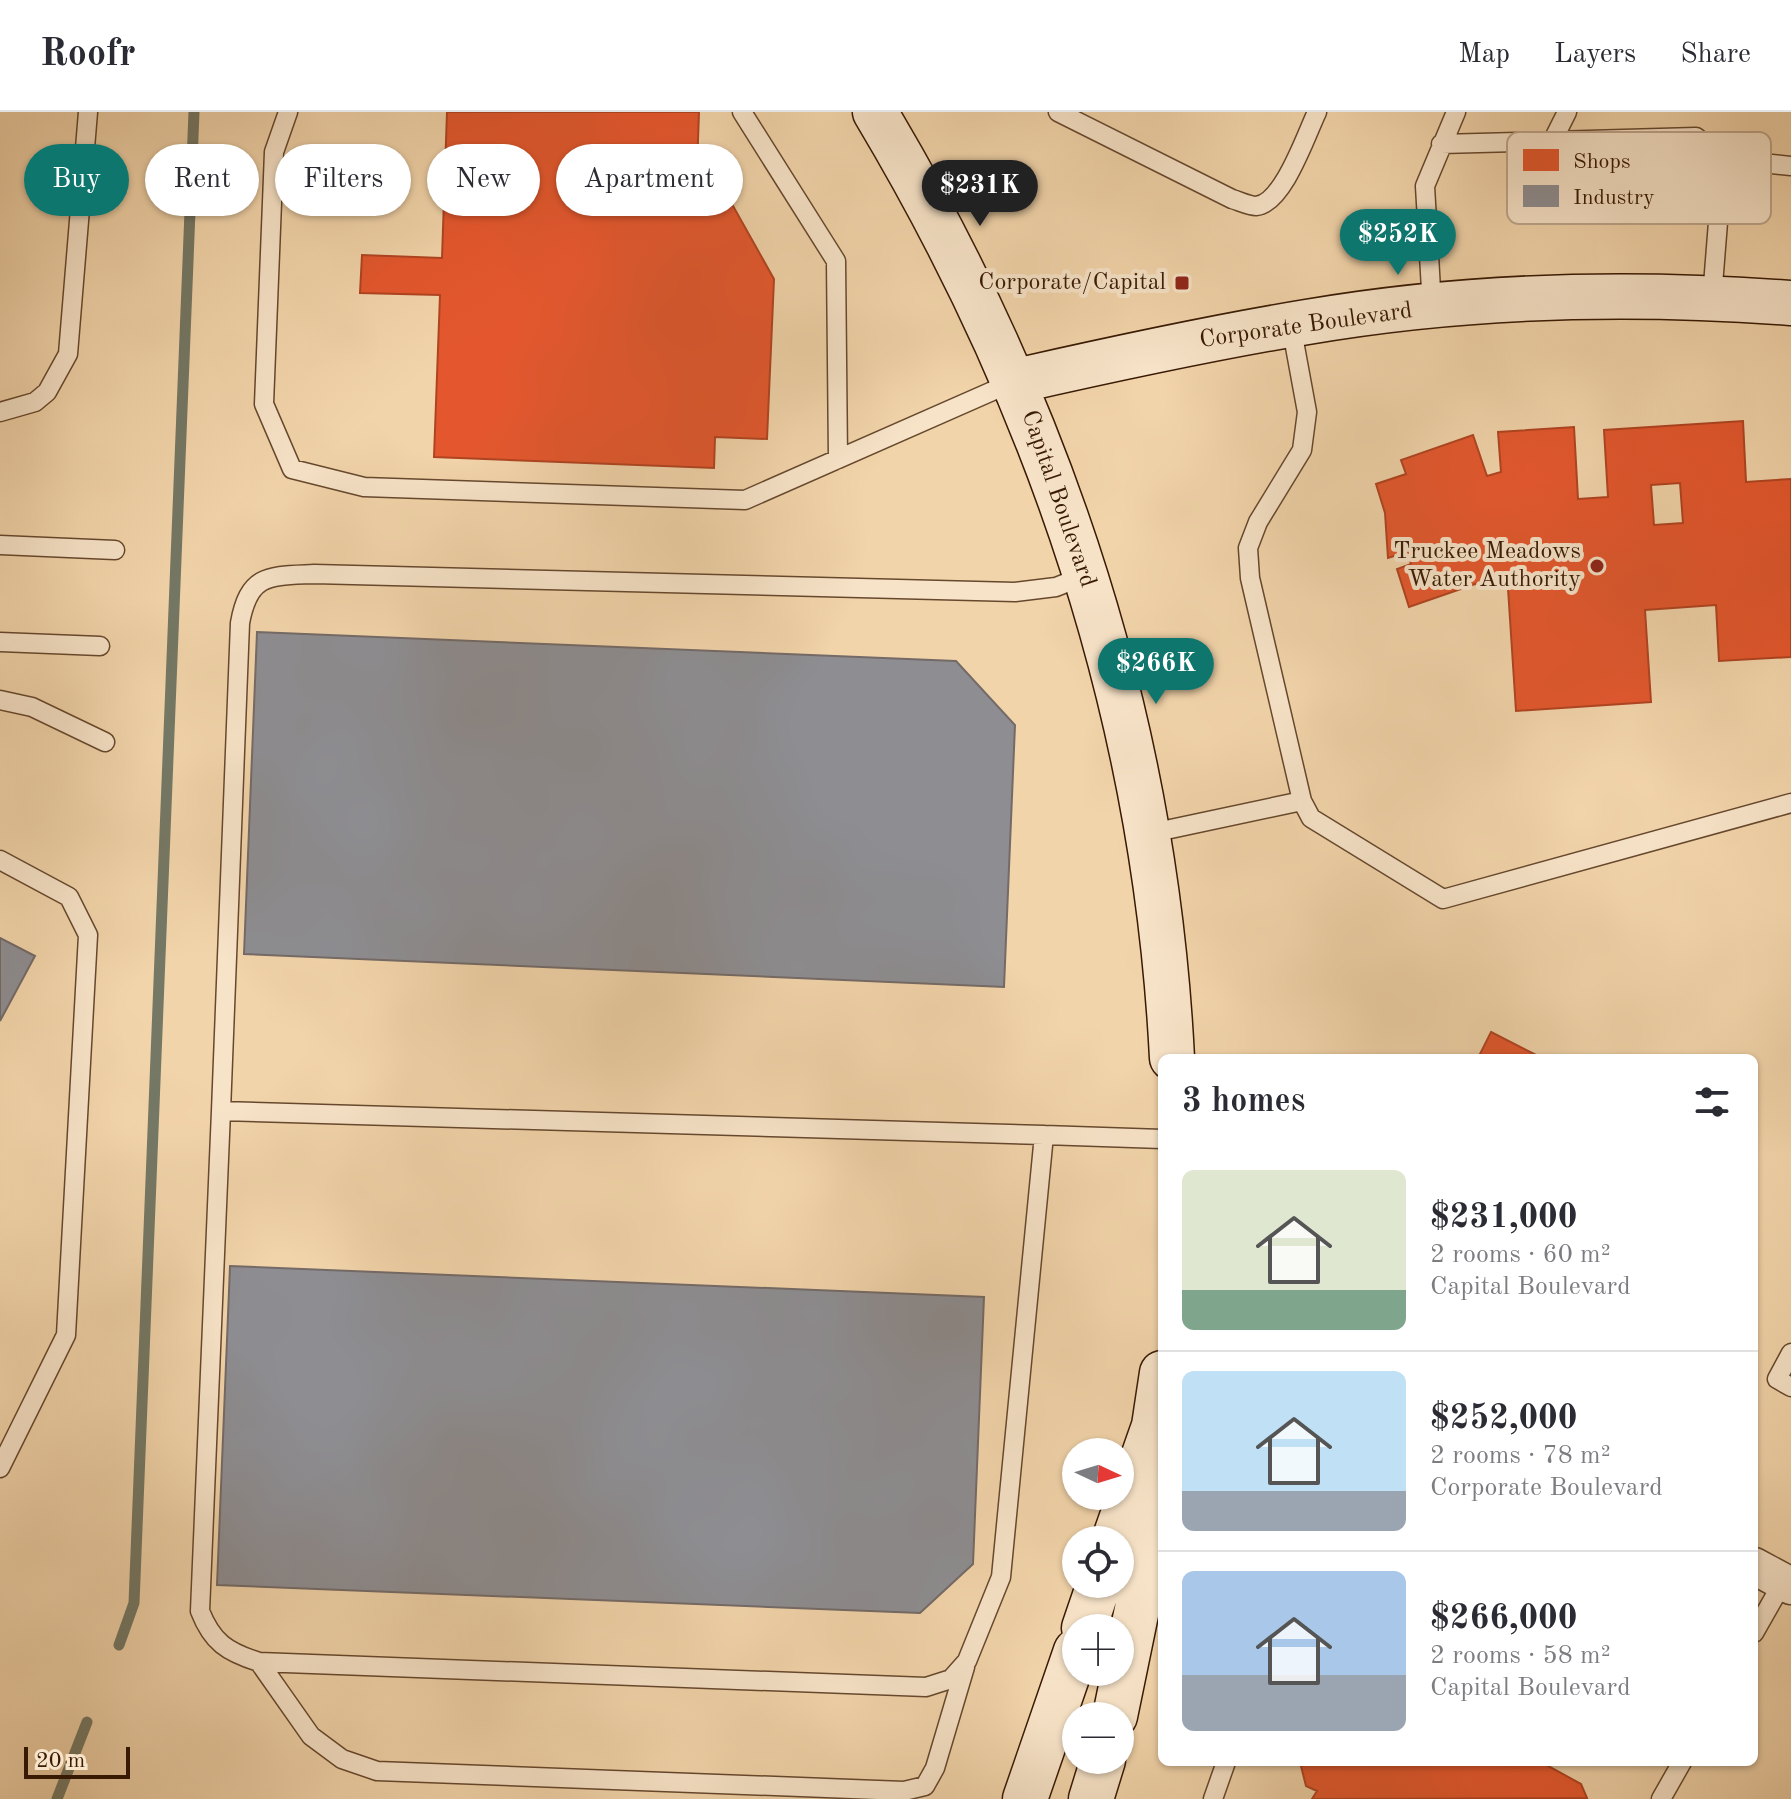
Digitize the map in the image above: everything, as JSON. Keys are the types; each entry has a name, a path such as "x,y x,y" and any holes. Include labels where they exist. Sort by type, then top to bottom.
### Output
{"street":[{"name":"Capital Boulevard","path":"875,112 925,195 1016,381 1067,513 1135,761 1156,890 1172,1054"},
{"name":"Corporate Boulevard","path":"1016,381 1170,346 1291,325 1432,307 1596,298 1791,303"},
{"path":"1119,1526 1154,1426 1158,1400"},
{"path":"1154,1426 1158,1444"},
{"path":"1118,1702 1156,1517 1158,1493"},
{"path":"1025,1799 1064,1686"},
{"path":"1091,1799 1099,1774"}],"lane":[{"path":"0,412 35,402 47,392 68,354 88,112"},
{"path":"288,112 274,152 264,404 292,469 364,487 745,500 1016,381"},
{"path":"742,112 836,261 838,459"},
{"path":"1058,112 1232,199 1255,206 1272,201 1282,186 1317,112"},
{"path":"1432,307 1425,186 1456,112"},
{"path":"1557,132 1567,112"},
{"path":"1441,144 1507,142"},
{"path":"1771,164 1791,166"},
{"path":"1712,299 1718,224"},
{"path":"1291,325 1307,412 1302,450 1258,522 1248,548 1250,578 1302,801 1311,818 1443,899 1791,803"},
{"path":"0,545 115,550"},
{"path":"967,1661 951,1679 926,1687 259,1662 228,1652 209,1633 200,1611 240,623 244,601 255,584 272,576 314,574 1015,592 1056,587 1086,575"},
{"path":"0,642 100,646"},
{"path":"0,700 32,707 105,742"},
{"path":"1147,834 1302,801"},
{"path":"0,860 69,897 88,935 66,1335 0,1468"},
{"path":"221,1111 1158,1139"},
{"path":"259,1662 311,1736 342,1759 377,1771 904,1791 925,1786 935,1768 967,1661 1001,1577 1044,1135"},
{"path":"1791,1353 1777,1379 1791,1387"},
{"path":"1758,1623 1776,1578"},
{"path":"1213,1799 1225,1766"},
{"path":"1661,1799 1680,1766"}],"building: Shops":[{"path":"447,112 699,112 698,144 556,144 556,216 739,216 774,279 767,439 715,437 714,468 434,457 440,295 360,293 362,255 442,258 443,216 540,216 540,144 446,144"},
{"name":"Truckee Meadows Water Authority","path":"1743,421 1746,482 1791,479 1791,657 1719,661 1716,605 1645,610 1651,702 1516,711 1507,573 1409,607 1397,569 1411,564 1407,552 1388,558 1385,513 1376,484 1406,474 1401,460 1473,435 1487,476 1501,472 1498,432 1574,427 1578,499 1608,497 1604,430","holes":["1680,483 1683,523 1654,525 1651,485"]},
{"path":"1491,1032 1534,1054 1480,1054"},
{"path":"1301,1766 1548,1766 1581,1784 1587,1798 1312,1799 1317,1791 1306,1786"}],"building: Industry":[{"path":"257,632 956,661 1015,725 1004,987 244,954"},
{"path":"0,938 35,956 0,1021"},
{"path":"230,1266 984,1297 973,1564 920,1613 217,1585"}],"waterway":[{"path":"119,1645 134,1603 194,112"},
{"path":"57,1799 87,1722"}],"place":[{"name":"Corporate/Capital","path":"1182,283"},
{"name":"Truckee Meadows Water Authority","path":"1597,566"}]}
